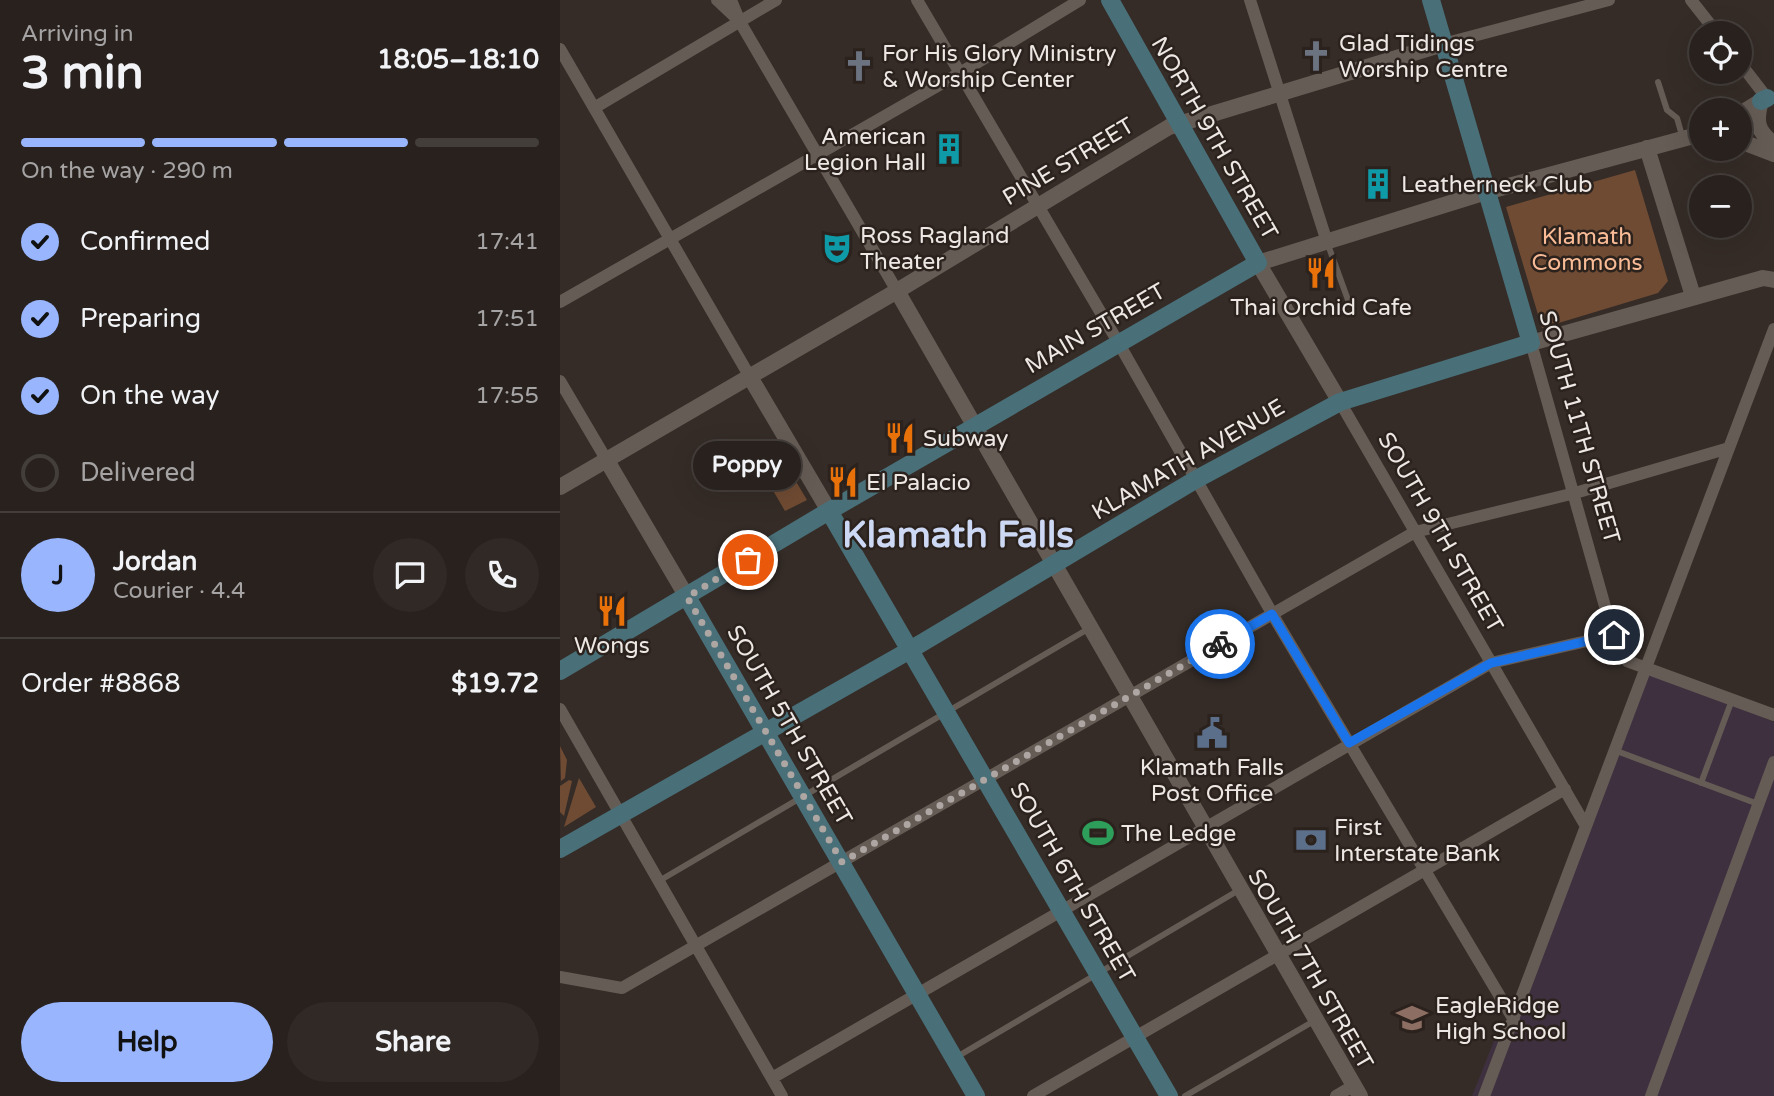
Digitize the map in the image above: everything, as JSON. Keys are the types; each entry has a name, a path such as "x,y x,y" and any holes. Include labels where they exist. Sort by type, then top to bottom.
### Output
{"main road":[{"name":"NORTH 9TH STREET","path":"1110,0 1258,263"},
{"name":"SOUTH 11TH STREET","path":"1431,0 1531,343"},
{"name":"MAIN STREET","path":"560,671 1118,342 1258,263"},
{"name":"KLAMATH AVENUE","path":"560,849 620,812 767,733 910,650 1195,480 1339,402 1531,343"},
{"name":"SOUTH 6TH STREET","path":"829,511 1169,1096"},
{"name":"SOUTH 5TH STREET","path":"687,597 842,862 915,995 976,1096"}],"street":[{"path":"717,0 740,22"},
{"path":"731,0 740,22 897,291"},
{"path":"594,108 776,0"},
{"path":"917,0 1118,342 1272,614 1514,1020"},
{"path":"560,302 960,73 1080,0"},
{"path":"1250,0 1327,242"},
{"name":"PINE STREET","path":"560,487 897,291 1177,123 1279,95 1443,44 1609,0"},
{"path":"1691,0 1708,21"},
{"path":"560,49 829,511"},
{"path":"1752,78 1767,97"},
{"path":"1752,106 1767,97"},
{"path":"1767,97 1756,118 1761,134 1774,144"},
{"name":"MAIN STREET","path":"1258,263 1486,192 1689,137"},
{"path":"1752,146 1774,154"},
{"path":"1647,148 1693,296"},
{"name":"SOUTH 9TH STREET","path":"1258,263 1584,823"},
{"name":"KLAMATH AVENUE","path":"1531,343 1693,296 1763,278 1774,280"},
{"name":"SOUTH 7TH STREET","path":"897,291 1088,629 1356,1091"},
{"path":"1484,1096 1584,823 1774,329"},
{"name":"SOUTH 11TH STREET","path":"1531,343 1614,635 1627,661 1644,668"},
{"path":"560,381 687,597"},
{"path":"560,977 622,988 1415,532 1575,492 1729,448"},
{"path":"772,1078 1491,663 1614,635"},
{"path":"1644,668 1774,715"},
{"path":"560,709 782,1096"},
{"path":"1651,1096 1774,762"},
{"path":"1033,1096 1565,789"},
{"path":"1336,1096 1356,1091"}],"lane":[{"path":"1658,82 1667,110 1678,118 1683,139"},
{"path":"1327,242 1348,300"},
{"path":"659,881 1088,629"},
{"path":"1701,783 1732,700"},
{"path":"1614,750 1758,804"},
{"path":"953,1059 1239,890"},
{"path":"1185,1096 1315,1020"}],"shaded area":[{"path":"1645,668 1774,722 1774,1096 1472,1096 1499,1028 1514,1020"}],"green space":[{"name":"Klamath Commons","path":"1635,170 1668,281 1658,293 1542,328 1506,207"},
{"path":"782,458 807,500 785,511 761,470"},
{"path":"560,746 567,760 565,778 561,781"},
{"path":"579,778 596,807 564,827"},
{"path":"572,781 564,816 560,812 560,786"}],"way so far":[{"path":"748,560 687,597 842,862 1220,644"}],"place":[{"name":"Glad Tidings Worship Centre","path":"1316,56"},
{"name":"For His Glory Ministry & Worship Center","path":"859,66"},
{"name":"American Legion Hall","path":"949,149"},
{"name":"Leatherneck Club","path":"1378,184"},
{"name":"Ross Ragland Theater","path":"837,248"},
{"name":"Thai Orchid Cafe","path":"1321,273"},
{"name":"Subway","path":"900,438"},
{"name":"El Palacio","path":"843,482"},
{"name":"Poppy","path":"748,560"},
{"name":"Wongs","path":"612,611"},
{"name":"Klamath Falls Post Office","path":"1212,733"},
{"name":"The Ledge","path":"1098,833"},
{"name":"First Interstate Bank","path":"1311,840"},
{"name":"EagleRidge High School","path":"1412,1018"}],"district":[{"name":"Klamath Falls","path":"958,534"}],"route":[{"path":"1220,644 1272,614 1349,743 1491,663 1614,635"}]}
